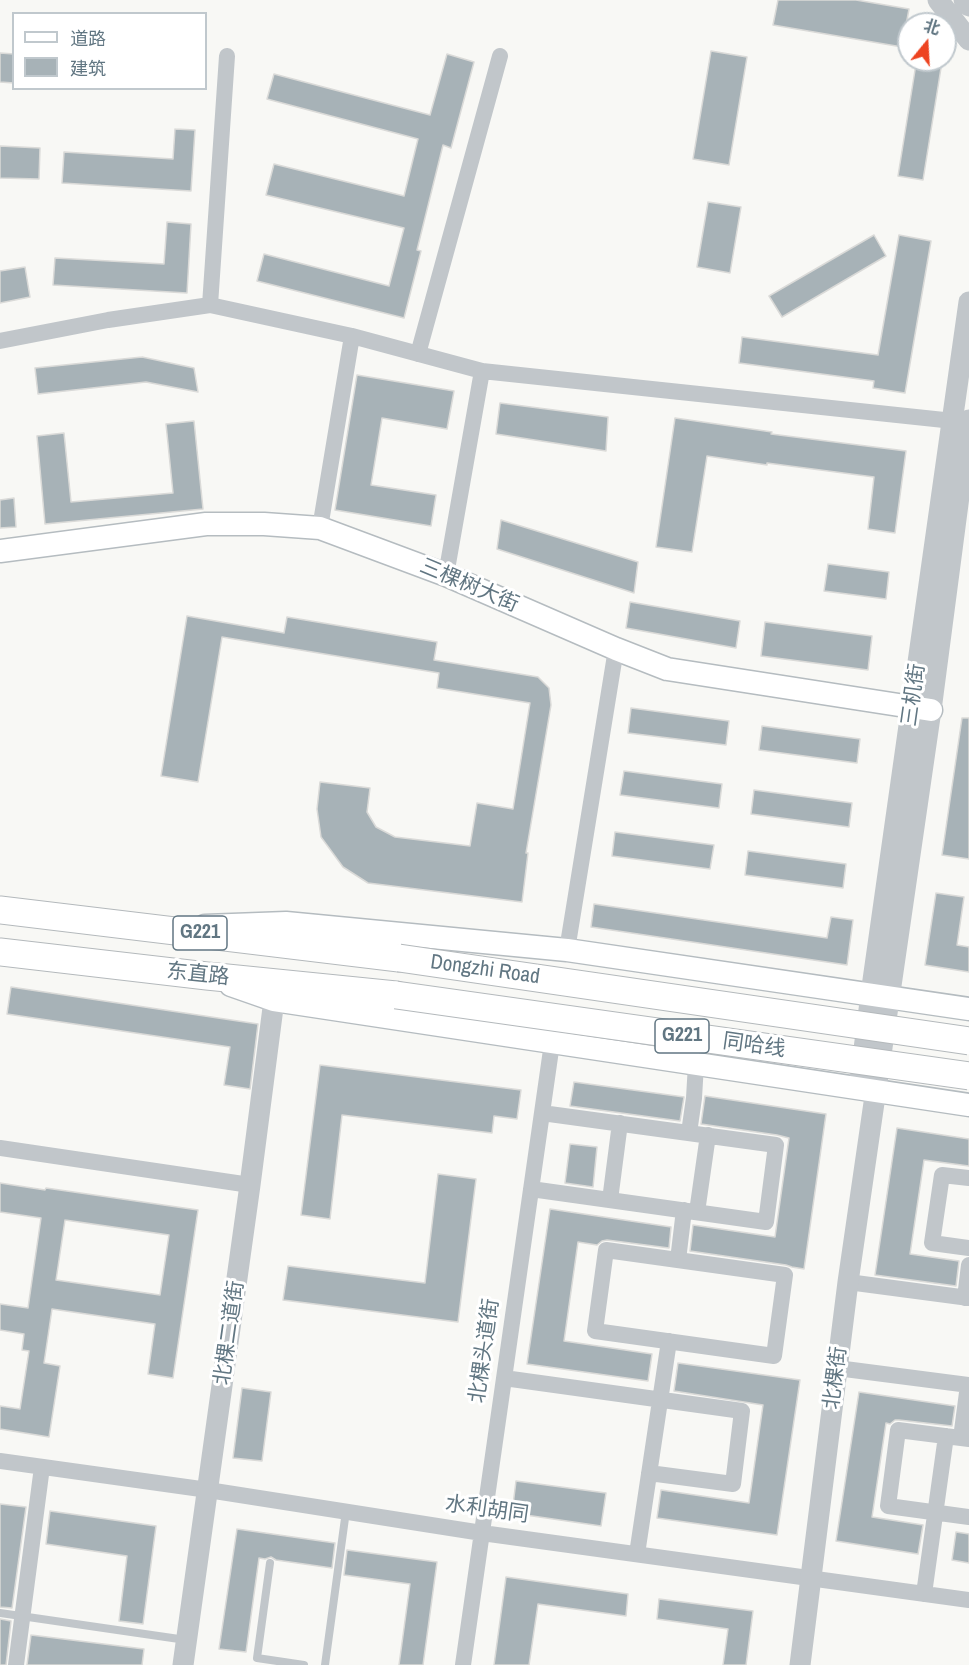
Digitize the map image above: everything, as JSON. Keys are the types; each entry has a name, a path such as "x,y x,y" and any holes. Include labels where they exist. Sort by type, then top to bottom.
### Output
{"highway":[{"name":"Dongzhi Road","path":"0,910 399,958 969,1041"},
{"name":"东直路","path":"0,952 396,995"},
{"name":"同哈线","path":"396,995 969,1076"}],"main road":[{"name":"三棵树大街","path":"0,551 206,524 264,524 320,528 446,575 667,669 921,708"},
{"path":"151,928 286,923 567,950 969,1009"},
{"path":"207,976 274,1000 969,1105"}],"street":[{"path":"938,0 969,40"},
{"path":"964,0 969,6"},
{"path":"210,304 227,56"},
{"path":"418,354 500,56"},
{"name":"三机街","path":"867,1089 963,421 969,302"},
{"path":"0,341 108,320 210,304 352,336 482,371 963,421"},
{"path":"320,528 352,336"},
{"path":"446,575 482,371"},
{"path":"567,950 616,649"},
{"name":"北棵二道街","path":"183,1665 274,1000"},
{"name":"北棵头道街","path":"463,1665 552,1043"},
{"path":"689,1133 696,1064"},
{"name":"北棵街","path":"800,1665 848,1282 867,1089"},
{"path":"531,1189 766,1222 776,1145 542,1113"},
{"path":"610,1200 620,1123"},
{"path":"678,1260 708,1135"},
{"path":"0,1148 250,1185"},
{"path":"969,1178 942,1175 932,1244 969,1248"},
{"path":"606,1250 678,1260 785,1275 774,1356 595,1331 606,1250"},
{"path":"848,1282 967,1298 969,1264"},
{"path":"637,1554 669,1341"},
{"path":"837,1368 968,1385 959,1438 935,1512 924,1594"},
{"path":"504,1378 742,1412 733,1484 649,1473"},
{"path":"959,1438 898,1430 888,1506 969,1517"},
{"name":"水利胡同","path":"0,1461 208,1490 482,1533 969,1600"},
{"path":"16,1665 42,1467"}],"lane":[{"path":"325,1665 346,1511"},
{"path":"270,1563 258,1658 304,1665"},
{"path":"0,1614 187,1640"}],"building":[{"path":"778,0 856,0 909,9 908,12 897,12 897,46 773,25"},
{"path":"711,51 747,57 729,165 693,159"},
{"path":"0,53 12,54 12,83 0,82"},
{"path":"447,54 474,62 451,148 443,145 417,250 421,251 404,318 257,281 264,254 389,286 404,228 266,195 274,164 404,196 418,139 267,99 274,74 430,115"},
{"path":"915,72 940,72 923,180 898,176"},
{"path":"175,129 195,130 191,191 62,183 64,152 173,159"},
{"path":"0,146 40,148 39,179 0,178"},
{"path":"708,202 741,207 730,273 697,267"},
{"path":"167,222 191,224 187,293 53,285 55,258 164,264"},
{"path":"874,235 886,256 782,317 769,296"},
{"path":"899,235 931,241 905,393 873,388 874,381 739,363 742,337 878,355"},
{"path":"25,267 30,297 0,303 0,271"},
{"path":"142,357 194,368 198,392 146,382 38,394 35,368"},
{"path":"357,375 454,391 447,429 382,418 371,485 436,495 431,526 335,510"},
{"path":"500,403 608,417 606,451 496,434"},
{"path":"675,418 772,432 771,434 906,451 895,533 868,529 874,477 707,456 692,552 656,547"},
{"path":"194,421 203,509 45,524 37,436 64,433 71,502 173,493 166,424"},
{"path":"14,498 16,527 0,528 0,500"},
{"path":"501,520 638,562 634,593 497,549"},
{"path":"828,564 889,572 886,599 824,591"},
{"path":"630,602 740,621 736,648 626,628"},
{"path":"187,616 284,633 287,617 437,642 434,660 538,677 549,688 551,705 526,853 528,853 522,902 368,883 343,867 321,837 317,809 320,782 370,788 367,812 376,827 395,837 470,846 477,803 513,809 530,703 437,688 439,673 222,637 198,782 161,776"},
{"path":"765,622 872,636 868,670 761,656"},
{"path":"631,708 729,721 726,745 628,733"},
{"path":"962,718 969,718 969,859 942,855"},
{"path":"762,726 860,739 857,763 759,750"},
{"path":"624,771 722,784 719,808 620,795"},
{"path":"754,790 852,803 849,827 751,814"},
{"path":"615,832 714,845 710,869 612,856"},
{"path":"748,851 846,864 843,888 745,875"},
{"path":"936,893 964,897 957,945 969,947 969,972 925,965"},
{"path":"594,904 827,938 831,917 853,920 847,965 591,927"},
{"path":"11,987 258,1024 250,1089 224,1085 230,1047 7,1014"},
{"path":"320,1065 521,1090 517,1119 494,1116 492,1133 342,1115 330,1219 301,1215"},
{"path":"574,1082 684,1097 680,1121 570,1106"},
{"path":"705,1096 826,1114 804,1269 690,1251 693,1225 775,1237 789,1138 701,1124"},
{"path":"897,1128 969,1139 969,1166 924,1160 910,1254 959,1261 956,1286 875,1275"},
{"path":"570,1144 597,1147 593,1187 565,1183"},
{"path":"438,1174 476,1179 458,1322 283,1300 288,1266 425,1283"},
{"path":"0,1183 198,1210 173,1378 148,1374 155,1324 52,1309 44,1363 60,1366 49,1437 0,1429 0,1406 20,1409 29,1351 22,1350 24,1334 0,1330 0,1304 28,1308 41,1218 0,1212","holes":["65,1220 169,1235 160,1295 56,1280"]},
{"path":"550,1209 671,1227 669,1248 607,1240 597,1245 578,1242 564,1341 652,1354 648,1381 527,1364"},
{"path":"678,1363 800,1380 777,1535 657,1518 661,1490 749,1503 763,1405 674,1391"},
{"path":"242,1388 271,1392 262,1461 233,1458"},
{"path":"859,1392 955,1406 952,1426 899,1420 890,1424 886,1423 872,1517 923,1525 918,1554 836,1541"},
{"path":"516,1481 606,1493 601,1526 512,1513"},
{"path":"0,1504 26,1507 12,1608 0,1607"},
{"path":"50,1511 156,1526 143,1624 119,1621 127,1556 46,1544"},
{"path":"237,1529 335,1543 332,1568 276,1560 271,1557 259,1558 246,1652 219,1649"},
{"path":"956,1532 969,1534 969,1563 952,1560"},
{"path":"347,1550 437,1562 423,1665 399,1665 410,1584 344,1575"},
{"path":"506,1577 628,1594 626,1616 538,1604 529,1665 494,1665"},
{"path":"659,1599 753,1611 746,1665 723,1665 728,1629 657,1619"},
{"path":"0,1619 11,1621 6,1665 0,1665"},
{"path":"31,1635 144,1649 142,1665 27,1665"}]}
